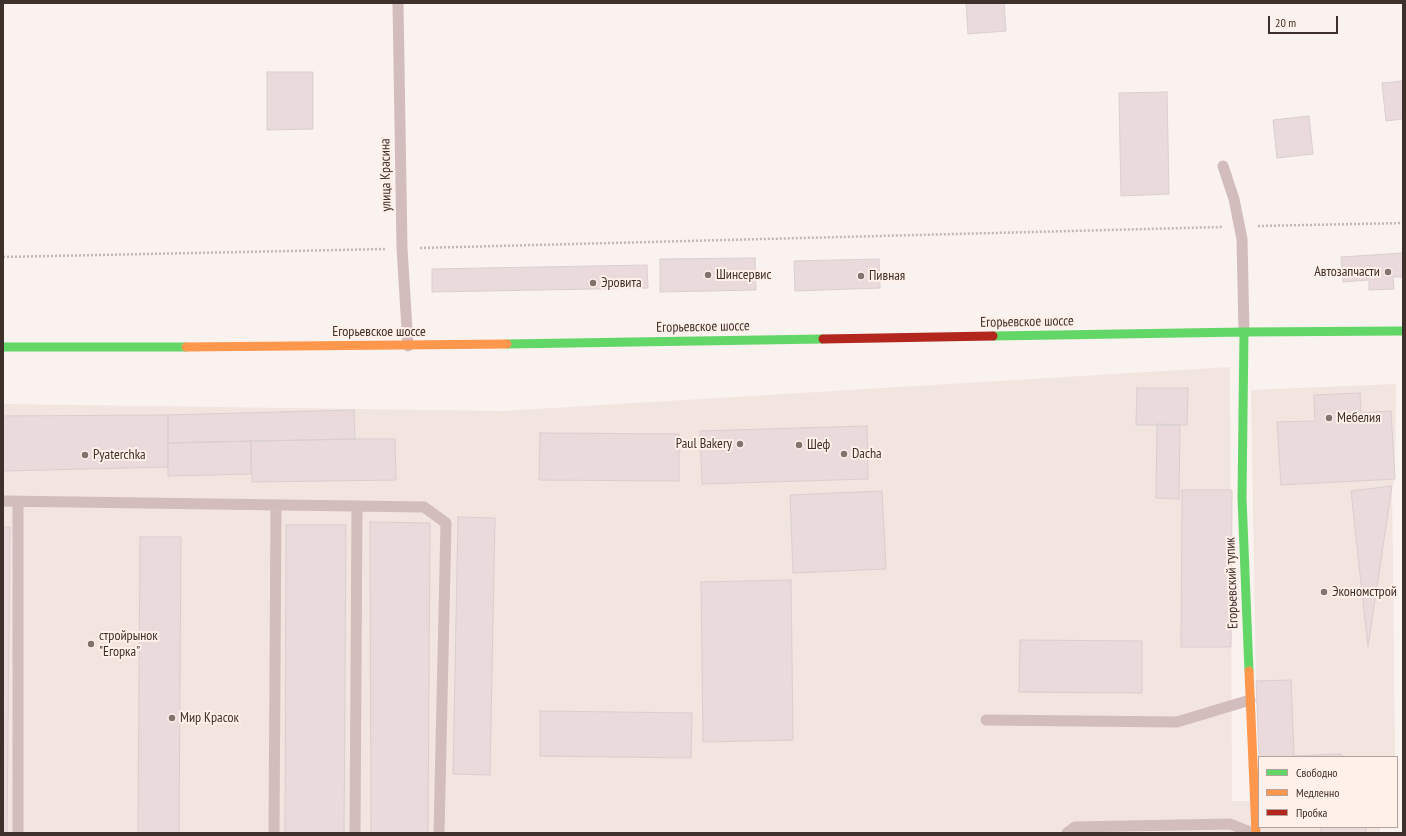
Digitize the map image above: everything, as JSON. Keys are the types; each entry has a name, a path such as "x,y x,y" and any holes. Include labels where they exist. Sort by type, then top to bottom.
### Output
{"main road":[{"name":"Егорьевское шоссе","path":"3,347 408,346 1244,332 1403,332"},
{"name":"Егорьевский тупик","path":"1244,332 1242,498 1254,833"}],"lane":[{"name":"улица Красина","path":"398,3 402,248 408,346"},
{"path":"1222,166 1234,199 1242,239 1244,332"},
{"path":"3,501 424,507 446,522 439,833"},
{"path":"18,502 18,833"},
{"path":"274,833 276,505"},
{"path":"355,833 358,506"},
{"path":"986,720 1177,722 1250,700"},
{"path":"1067,833 1075,827 1230,824 1254,833"}],"path":[{"path":"1252,226 1403,223"},
{"path":"3,257 1228,227"}],"shaded area":[{"path":"1230,367 1232,801 1258,801 1258,828 1380,828 1380,833 3,833 3,404 503,411"},
{"name":"Экономстрой","path":"1396,384 1395,479 1392,486 1395,756 1259,756 1256,681 1251,390"}],"building":[{"path":"966,3 1004,3 1006,31 968,34"},
{"path":"267,72 313,72 313,129 267,130"},
{"path":"1403,81 1403,119 1386,121 1382,83"},
{"path":"1167,92 1169,194 1121,196 1119,93"},
{"path":"1309,116 1313,154 1277,158 1273,120"},
{"path":"1403,253 1403,277 1393,277 1394,289 1369,290 1369,280 1343,282 1341,257"},
{"name":"Шинсервис","path":"755,258 756,290 660,292 660,259"},
{"path":"879,259 880,288 795,291 794,261"},
{"path":"647,265 648,288 432,292 432,269"},
{"path":"1137,388 1188,388 1187,425 1136,425"},
{"path":"1360,393 1361,413 1391,411 1395,479 1281,485 1277,422 1315,421 1314,395"},
{"path":"354,410 355,439 168,443 168,415"},
{"name":"Pyaterchka","path":"168,415 168,467 3,471 3,416"},
{"path":"1157,424 1180,425 1179,499 1156,498"},
{"path":"867,426 868,479 702,484 700,431"},
{"path":"540,433 679,434 679,481 539,480"},
{"path":"395,439 396,480 252,482 251,441"},
{"path":"251,441 251,474 168,476 168,443"},
{"path":"1392,486 1368,647 1351,491"},
{"path":"1182,490 1232,490 1231,647 1181,647"},
{"path":"882,491 886,569 793,573 790,495"},
{"path":"458,517 495,518 490,775 453,774"},
{"path":"370,522 430,523 428,833 371,833"},
{"path":"286,525 346,525 344,833 285,833"},
{"path":"3,527 10,527 7,833 3,833"},
{"path":"140,537 181,537 179,833 138,833"},
{"path":"791,580 793,740 703,742 701,582"},
{"path":"1020,640 1142,641 1142,693 1019,692"},
{"path":"1291,680 1294,756 1259,756 1256,681"},
{"path":"540,711 692,713 691,758 540,756"},
{"path":"1341,754 1342,756 1294,756"},
{"path":"1321,828 1366,828 1366,833 1321,833"}],"traffic: fast":[{"path":"993,336 1403,331"},
{"path":"1244,332 1242,498 1249,671"},
{"path":"507,344 823,339"},
{"path":"3,347 186,347"}],"traffic: slow":[{"path":"186,347 507,344"},
{"path":"1249,671 1256,833"}],"traffic: jam":[{"path":"823,339 993,336"}],"place":[{"name":"Автозапчасти","path":"1388,272"},
{"name":"Шинсервис","path":"708,275"},
{"name":"Пивная","path":"861,276"},
{"name":"Эровита","path":"593,283"},
{"name":"Мебелия","path":"1329,418"},
{"name":"Paul Bakery","path":"740,444"},
{"name":"Шеф","path":"799,445"},
{"name":"Dacha","path":"844,454"},
{"name":"Pyaterchka","path":"85,455"},
{"name":"Экономстрой","path":"1324,592"},
{"name":"стройрынок \"Егорка\"","path":"91,644"},
{"name":"Мир Красок","path":"172,718"}]}
